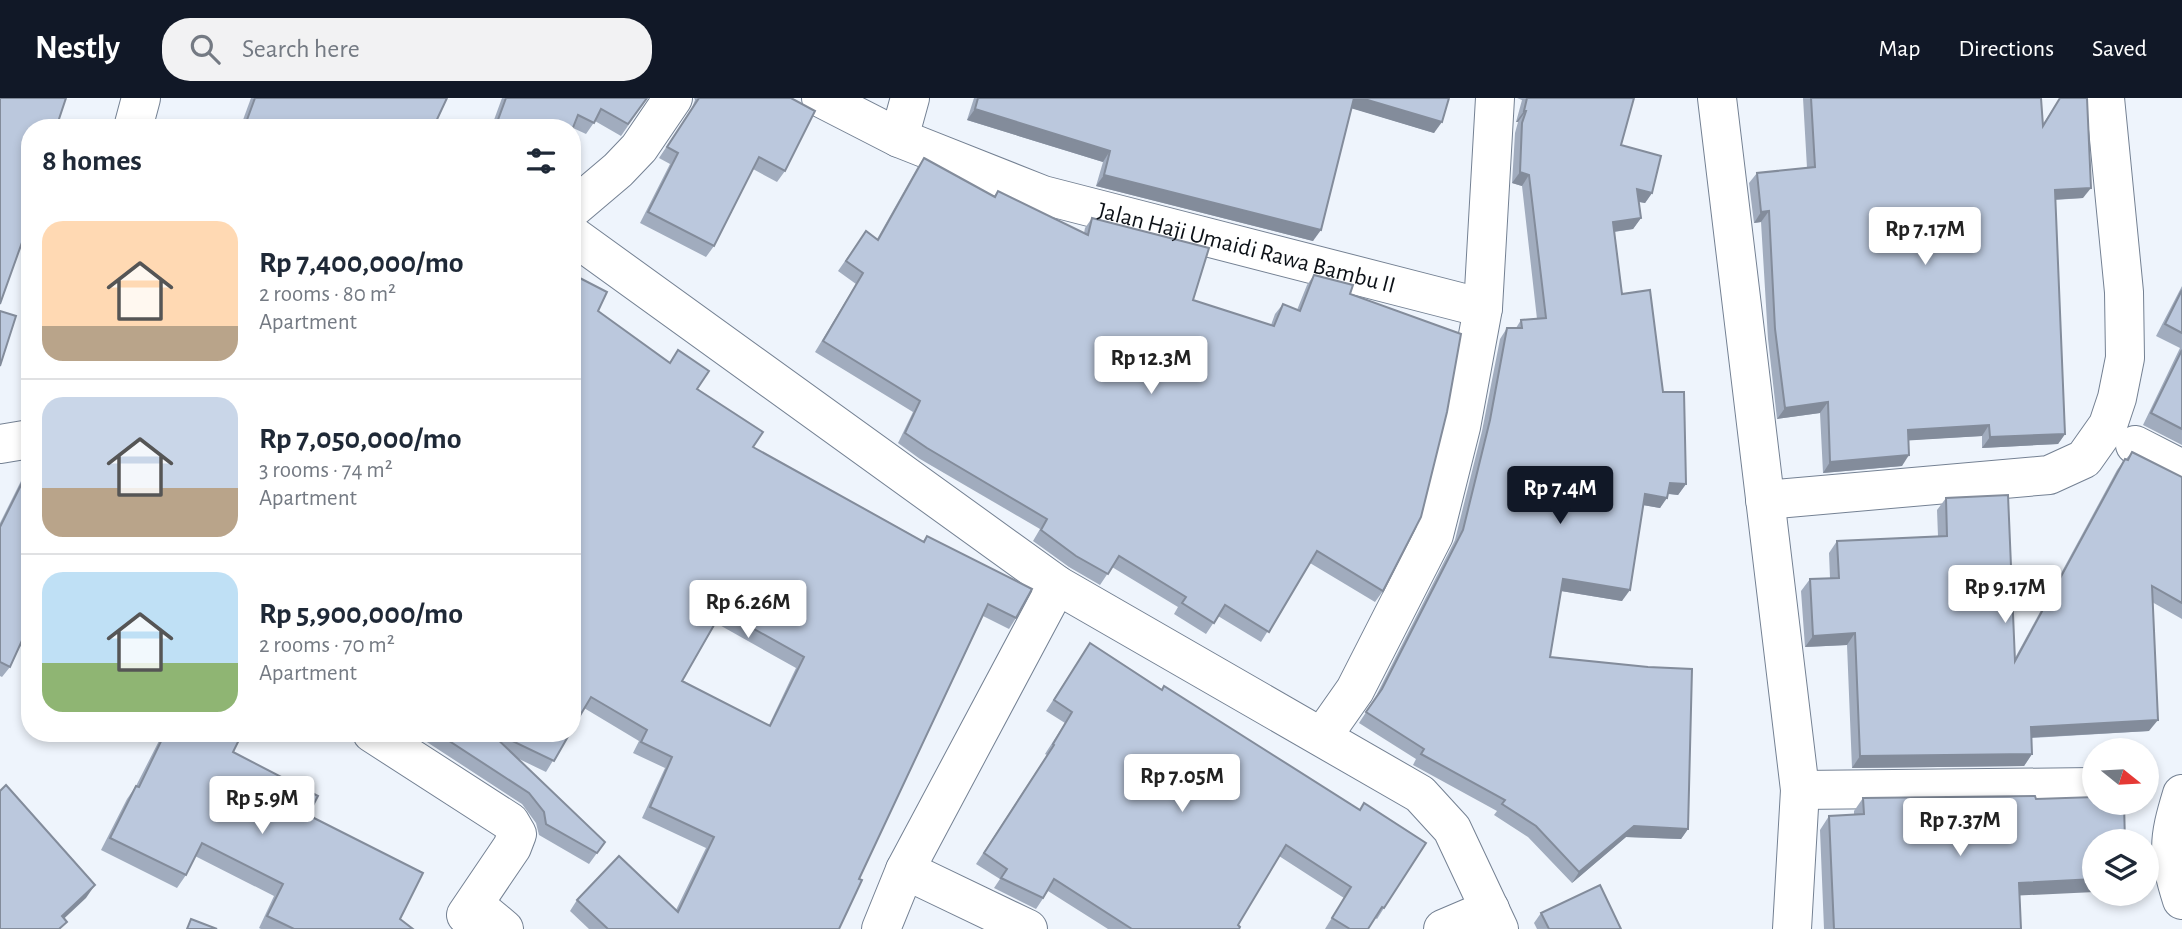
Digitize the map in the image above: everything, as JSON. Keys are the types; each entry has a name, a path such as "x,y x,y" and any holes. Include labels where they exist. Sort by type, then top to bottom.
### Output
{"street":[{"path":"135,119 141,98"},
{"path":"581,201 639,148 673,98"},
{"name":"Jalan Haji Umaidi Rawa Bambu II","path":"821,98 899,138 1044,194 1483,307"},
{"path":"899,138 910,98"},
{"path":"1322,737 1355,690 1434,535 1461,427 1483,307 1495,98"},
{"path":"1717,98 1800,790 1792,929"},
{"path":"1765,500 2049,475 2084,459 2108,425 2118,398 2125,358 2124,292 2105,98"},
{"path":"581,241 1057,585 1420,794 1452,829 1494,919 1443,929"},
{"path":"0,444 21,440"},
{"path":"2135,445 2182,469"},
{"path":"881,929 905,870 1057,585"},
{"path":"386,742 510,822 516,834 512,847 470,909 504,929"},
{"path":"1800,790 2082,787"},
{"path":"2182,794 2172,827 2170,857 2182,900"},
{"path":"905,870 1028,929"}],"building":[{"path":"0,98 66,98 59,119 21,119 21,245 0,304"},
{"path":"255,98 447,98 437,119 247,119"},
{"path":"506,98 647,98 628,124 601,109 594,123 578,115 576,119 498,119"},
{"path":"699,98 791,98 815,111 785,171 759,157 714,246 648,212 678,153 667,147"},
{"path":"978,98 1354,98 1321,230 1104,175 1110,151 975,109"},
{"path":"1361,98 1449,98 1442,122"},
{"path":"1527,98 1634,98 1621,145 1661,156 1652,193 1637,189 1641,218 1613,222 1622,294 1650,290 1663,392 1684,392 1686,484 1670,483 1667,498 1645,494 1630,590 1563,579 1550,657 1692,669 1688,829 1634,826 1579,872 1536,826 1502,804 1505,800 1421,754 1424,749 1366,712 1382,689 1463,530 1490,420 1507,328 1522,328 1521,320 1546,318 1529,175 1520,172 1522,123"},
{"path":"1811,98 2041,98 2043,126 2060,98 2087,98 2091,188 2055,190 2065,434 1990,437 1989,425 1908,430 1909,455 1830,462 1828,402 1785,408 1775,329 1769,211 1761,212 1757,173 1815,167"},
{"path":"924,158 995,197 998,191 1088,235 1092,218 1209,248 1193,300 1274,326 1283,304 1300,311 1314,275 1353,285 1350,294 1461,334 1447,412 1421,517 1383,591 1317,551 1269,632 1225,605 1214,623 1182,603 1186,597 1119,556 1108,574 1076,556 1041,530 1047,519 905,433 920,401 823,341 863,273 846,261 866,231 878,240"},
{"path":"581,279 607,292 598,311 670,363 678,350 709,371 697,389 763,432 753,447 924,542 927,536 1032,589 1016,618 988,604 859,879 862,880 839,929 608,929 577,900 619,856 678,912 714,837 650,807 672,757 641,742 647,730 591,697 581,714","holes":["722,611 804,657 770,726 682,681"]},
{"path":"2182,290 2182,333 2165,324"},
{"path":"0,311 16,316 0,366"},
{"path":"2182,350 2182,429 2151,413"},
{"path":"2132,452 2182,477 2182,603 2152,586 2158,720 2031,727 2032,754 1860,756 1855,633 1813,636 1810,579 1839,578 1837,541 1947,536 1946,498 2008,495 2015,661 2125,459 2128,460"},
{"path":"21,485 21,643 10,667 0,662 0,527"},
{"path":"1090,643 1162,690 1164,686 1360,810 1364,803 1426,843 1368,929 1350,929 1332,918 1351,887 1286,845 1238,925 1239,929 1132,929 1054,879 1043,898 1001,878 1007,869 984,853 1054,745 1072,712 1054,700"},
{"path":"161,742 238,742 233,752 318,796 308,815 423,873 400,919 413,929 294,929 267,916 283,884 202,843 186,875 110,838 136,786 139,787"},
{"path":"451,742 500,742 605,842 597,853 546,824 544,812 529,793"},
{"path":"515,742 565,742 554,761"},
{"path":"6,785 95,885 62,916 67,922 59,929 0,929 0,791"},
{"path":"2082,797 2082,816 2124,816 2125,829 2082,829 2082,880 2019,883 2021,929 1834,929 1829,816 1864,814 1863,798"},
{"path":"1600,885 1621,929 1549,929 1541,913"},
{"path":"191,919 217,929 187,929"}]}
